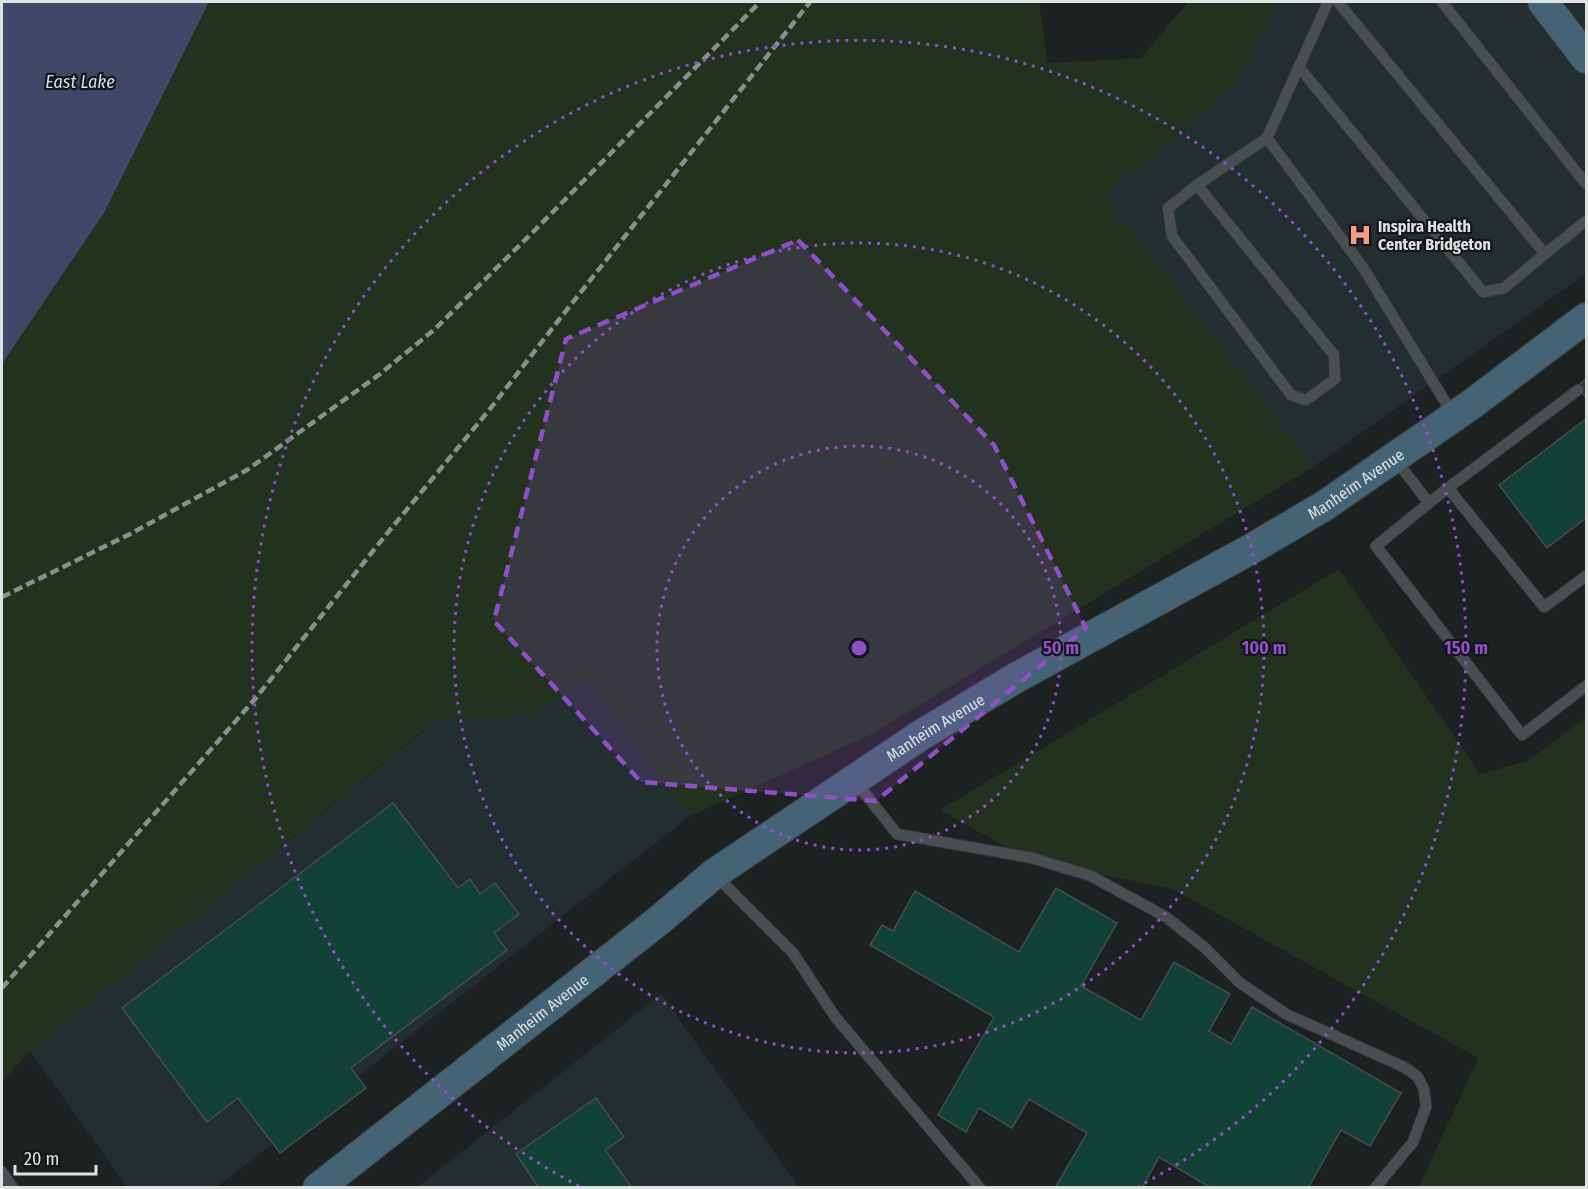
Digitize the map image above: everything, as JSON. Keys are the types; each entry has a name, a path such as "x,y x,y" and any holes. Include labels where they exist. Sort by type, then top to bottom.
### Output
{"street":[{"path":"1544,2 1587,58"},
{"name":"Manheim Avenue","path":"318,1188 657,922 714,874 921,735 1014,679 1251,549 1324,506 1454,416 1587,318"}],"lane":[{"path":"1197,185 1334,355 1335,378 1306,400 1291,395 1172,236 1168,208 1197,185 1268,138 1328,2"},
{"path":"1338,2 1545,254"},
{"path":"1442,2 1587,184"},
{"path":"1299,67 1483,292 1504,288 1587,221"},
{"path":"1268,138 1362,266 1454,416"},
{"path":"1578,390 1448,488 1376,546 1522,735 1587,686"},
{"path":"1394,458 1429,503"},
{"path":"1448,488 1544,607 1587,576"},
{"path":"854,779 897,834 1032,858 1091,876 1166,917 1204,947 1240,983 1286,1014 1384,1057 1417,1076 1424,1089 1426,1107 1413,1142 1375,1188"},
{"path":"714,874 793,952 836,1018 980,1188"},
{"path":"2,1172 13,1188"}],"highlighted area":[{"path":"798,240 994,445 1086,628 876,801 641,782 494,621 566,339"}],"shaded area":[{"name":"Inspira Health Center Bridgeton","path":"1276,2 1586,2 1586,274 1313,467 1103,196 1236,85"},
{"path":"589,682 690,816 217,1187 127,1187 30,1051 438,719 530,714"},
{"path":"661,994 799,1187 416,1188"}],"green space":[{"path":"209,2 1039,2 1048,63 1141,58 1188,2 1276,2 1236,85 1104,196 1313,467 870,735 690,816 589,683 530,714 437,719 30,1051 2,1082 2,364 104,213"},
{"path":"1339,569 1480,774 1528,761 1586,717 1586,1187 1419,1187 1478,1058 1173,889 1028,860 940,810"}],"water":[{"name":"East Lake","path":"2,2 209,2 104,213 2,364"}],"building":[{"path":"1586,379 1586,398 1578,386"},
{"path":"1586,419 1586,518 1547,548 1499,485"},
{"path":"393,803 458,888 470,879 480,894 495,883 519,914 494,933 507,950 351,1068 366,1088 280,1153 238,1098 207,1122 122,1008"},
{"path":"1056,888 1117,923 1081,986 1141,1020 1174,962 1230,994 1209,1031 1231,1044 1252,1007 1401,1093 1370,1146 1341,1130 1308,1188 1211,1188 1159,1157 1142,1188 1055,1188 1087,1133 1029,1099 1012,1128 979,1108 966,1132 938,1115 994,1017 870,945 882,925 893,931 915,891 1019,952"},
{"path":"596,1098 624,1137 605,1150 632,1188 539,1188 516,1154"}],"railway":[{"path":"2,597 130,534 247,470 380,374 435,329 760,2"},
{"path":"2,988 255,699 490,409 810,2"}],"place":[{"name":"Inspira Health Center Bridgeton","path":"1360,235"}]}
